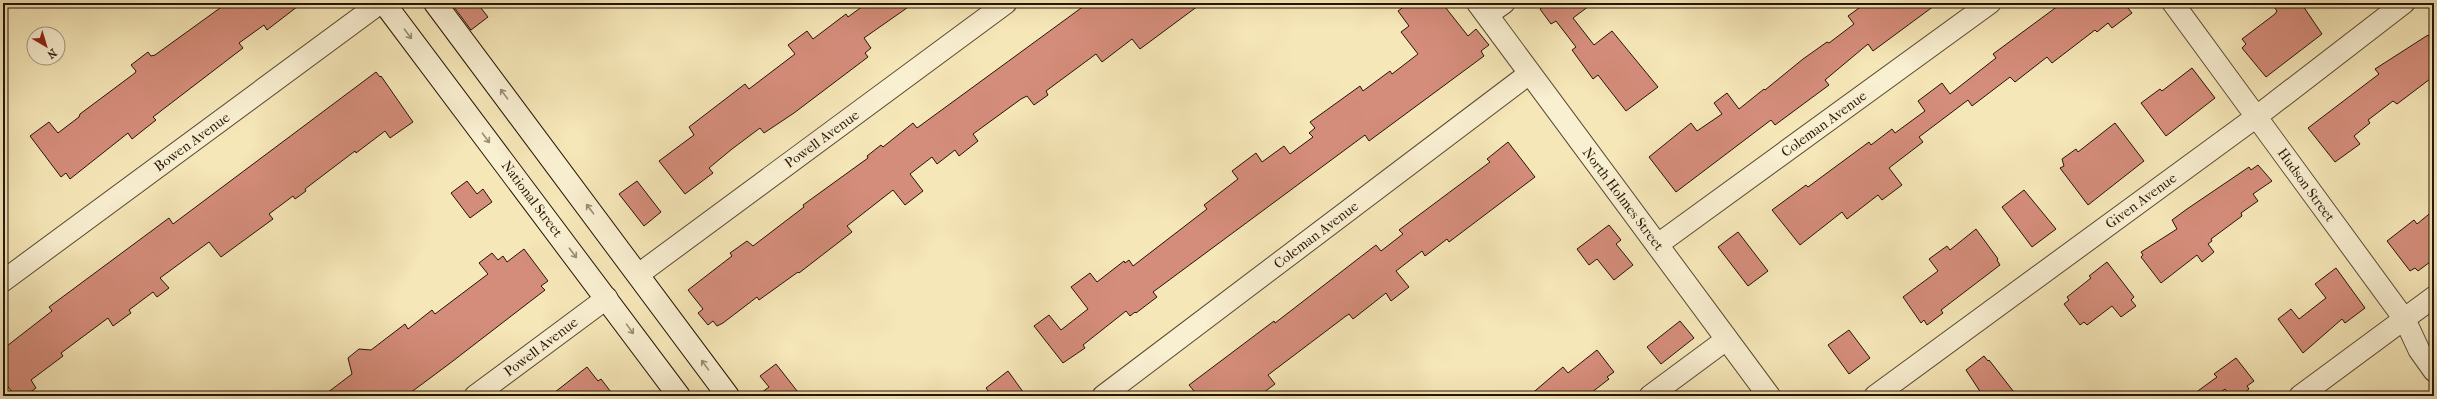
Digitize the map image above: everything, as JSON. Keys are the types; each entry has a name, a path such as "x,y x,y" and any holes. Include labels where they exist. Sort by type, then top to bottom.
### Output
{"main road":[{"name":"National Street","path":"384,3 607,298 679,396"},
{"path":"435,3 639,274 728,396"},
{"name":"North Holmes Street","path":"1489,7 1530,73 1769,396"}],"street":[{"name":"Bowen Avenue","path":"3,282 380,3"},
{"name":"Powell Avenue","path":"639,274 1006,3"},
{"name":"Coleman Avenue","path":"1657,245 1990,3"},
{"name":"Hudson Street","path":"2173,3 2405,320 2419,350 2434,371"},
{"name":"Given Avenue","path":"1875,396 2256,117 2404,3"},
{"name":"Coleman Avenue","path":"1103,396 1530,73"},
{"path":"2300,396 2405,320 2434,297"},
{"name":"Powell Avenue","path":"475,396 607,298"},
{"path":"1650,396 1726,339"}],"building":[{"path":"227,3 302,3 267,30 264,25 239,43 243,48 153,117 156,120 132,139 128,133 70,179 66,173 61,177 30,136 49,122 58,133 79,117 80,114 135,73 136,71 131,65 148,52 151,56 155,55"},
{"path":"451,3 477,3 488,17 471,30"},
{"path":"867,3 914,3 864,38 871,48 865,53 868,57 794,113 764,133 760,128 709,168 713,173 685,194 659,161 694,135 689,127 745,84 749,89 795,54 788,45 807,31 813,39 846,14 848,17"},
{"path":"1088,3 1202,3 1140,49 1132,39 1102,62 1096,54 1046,91 1048,95 1034,105 1027,96 1021,99 973,134 978,141 959,156 955,150 937,164 932,157 910,174 923,191 905,205 893,190 847,226 852,232 799,273 798,272 759,300 757,297 723,323 717,326 713,321 708,325 698,313 703,309 688,290 732,256 730,253 747,241 753,246 804,207 803,205 868,158 867,156 881,145 883,147 913,123 917,128"},
{"path":"1409,3 1442,3 1468,36 1476,29 1489,45 1481,51 1484,56 1369,141 1365,135 1153,292 1157,297 1136,313 1135,312 1130,316 1126,311 1083,345 1085,348 1063,363 1034,326 1049,315 1061,330 1088,309 1071,287 1090,273 1097,282 1124,261 1125,263 1129,260 1133,266 1207,209 1204,205 1238,179 1232,171 1256,153 1262,162 1284,146 1290,154 1313,137 1309,133 1315,128 1310,122 1360,86 1363,91 1390,71 1392,74 1418,54 1401,32 1409,26 1398,11"},
{"path":"1548,3 1593,3 1573,18 1594,45 1612,31 1658,87 1626,111 1598,75 1593,79 1572,50 1576,47 1556,21 1551,24 1540,9"},
{"path":"1866,3 1938,3 1873,51 1868,44 1825,80 1829,85 1775,125 1771,120 1676,192 1649,157 1691,123 1697,131 1722,114 1714,103 1727,93 1739,109 1803,59 1827,42 1829,43 1854,24 1848,16"},
{"path":"2062,3 2124,3 2132,13 2112,28 2108,23 2097,32 2095,30 2052,63 2047,57 2015,82 2010,77 1972,106 1968,100 1919,137 1923,142 1889,168 1902,185 1882,200 1878,195 1847,219 1842,212 1800,245 1772,210 1806,185 1808,187 1869,142 1871,145 1892,129 1895,133 1925,111 1918,101 1942,83 1950,94 1996,58 1993,54"},
{"path":"2271,3 2301,3 2322,34 2266,77 2242,48 2246,44 2242,39 2275,14 2277,11"},
{"path":"2428,35 2434,43 2434,76 2397,104 2393,101 2368,120 2370,123 2354,136 2360,144 2335,162 2308,128 2379,74 2375,69"},
{"path":"2192,68 2215,98 2166,136 2141,103 2160,89 2162,91"},
{"path":"376,72 380,77 381,76 413,122 390,138 385,131 356,153 355,151 305,189 306,191 295,199 293,196 269,214 273,219 221,257 209,242 160,278 169,288 157,297 153,292 129,310 131,313 113,326 108,318 61,353 63,356 31,380 36,388 25,396 15,396 3,380 3,349 52,311 49,307 169,218 173,224"},
{"path":"2115,123 2144,161 2088,205 2060,168 2064,166 2062,159 2076,149 2078,152"},
{"path":"1508,142 1535,177 1449,242 1447,239 1425,256 1422,251 1396,271 1409,287 1391,301 1386,293 1353,319 1349,314 1346,316 1268,375 1275,384 1259,396 1198,396 1189,385 1274,321 1275,323 1376,245 1381,251 1403,234 1399,230 1490,162 1487,159"},
{"path":"2258,165 2272,181 2253,194 2258,201 2241,213 2242,216 2211,239 2212,241 2208,244 2214,252 2202,262 2197,255 2161,283 2141,257 2143,255 2141,252 2177,229 2172,220 2249,167 2251,170"},
{"path":"467,181 477,194 483,189 492,202 470,218 451,193"},
{"path":"637,181 661,212 644,226 619,194"},
{"path":"2024,190 2056,229 2032,247 2002,207"},
{"path":"2434,210 2434,259 2418,271 2415,268 2410,271 2387,241 2414,220 2417,224"},
{"path":"1609,225 1621,240 1616,244 1633,265 1614,280 1597,259 1589,265 1577,249"},
{"path":"1976,229 1998,259 1997,260 2000,265 1941,310 1943,313 1927,325 1924,320 1921,323 1903,297 1938,271 1929,259 1947,246 1950,250"},
{"path":"1738,232 1768,271 1748,286 1718,247"},
{"path":"524,249 548,281 541,286 545,290 406,396 323,396 352,374 348,358 359,349 371,350 405,324 408,329 432,310 435,314 488,274 479,263 492,253 498,260 503,256 507,262"},
{"path":"2107,262 2134,297 2131,300 2136,306 2121,317 2112,306 2087,325 2084,322 2080,325 2064,304 2069,300 2067,297 2091,278 2089,276"},
{"path":"2336,268 2365,308 2345,323 2342,319 2303,353 2278,319 2291,309 2299,319 2326,298 2315,284"},
{"path":"1680,321 1694,338 1661,364 1647,347"},
{"path":"1849,330 1870,358 1849,374 1828,345"},
{"path":"1597,350 1614,372 1607,377 1609,379 1587,396 1529,396 1563,367 1568,373"},
{"path":"1984,356 1988,361 1989,360 2017,396 1983,396 1966,370"},
{"path":"2236,358 2254,381 2247,386 2249,389 2240,396 2231,396 2225,389 2215,396 2191,396 2217,377 2214,374"},
{"path":"776,364 801,396 757,396 769,387 760,376"},
{"path":"587,367 598,381 601,379 614,396 550,396"},
{"path":"1008,371 1026,396 992,396 986,388"}]}
